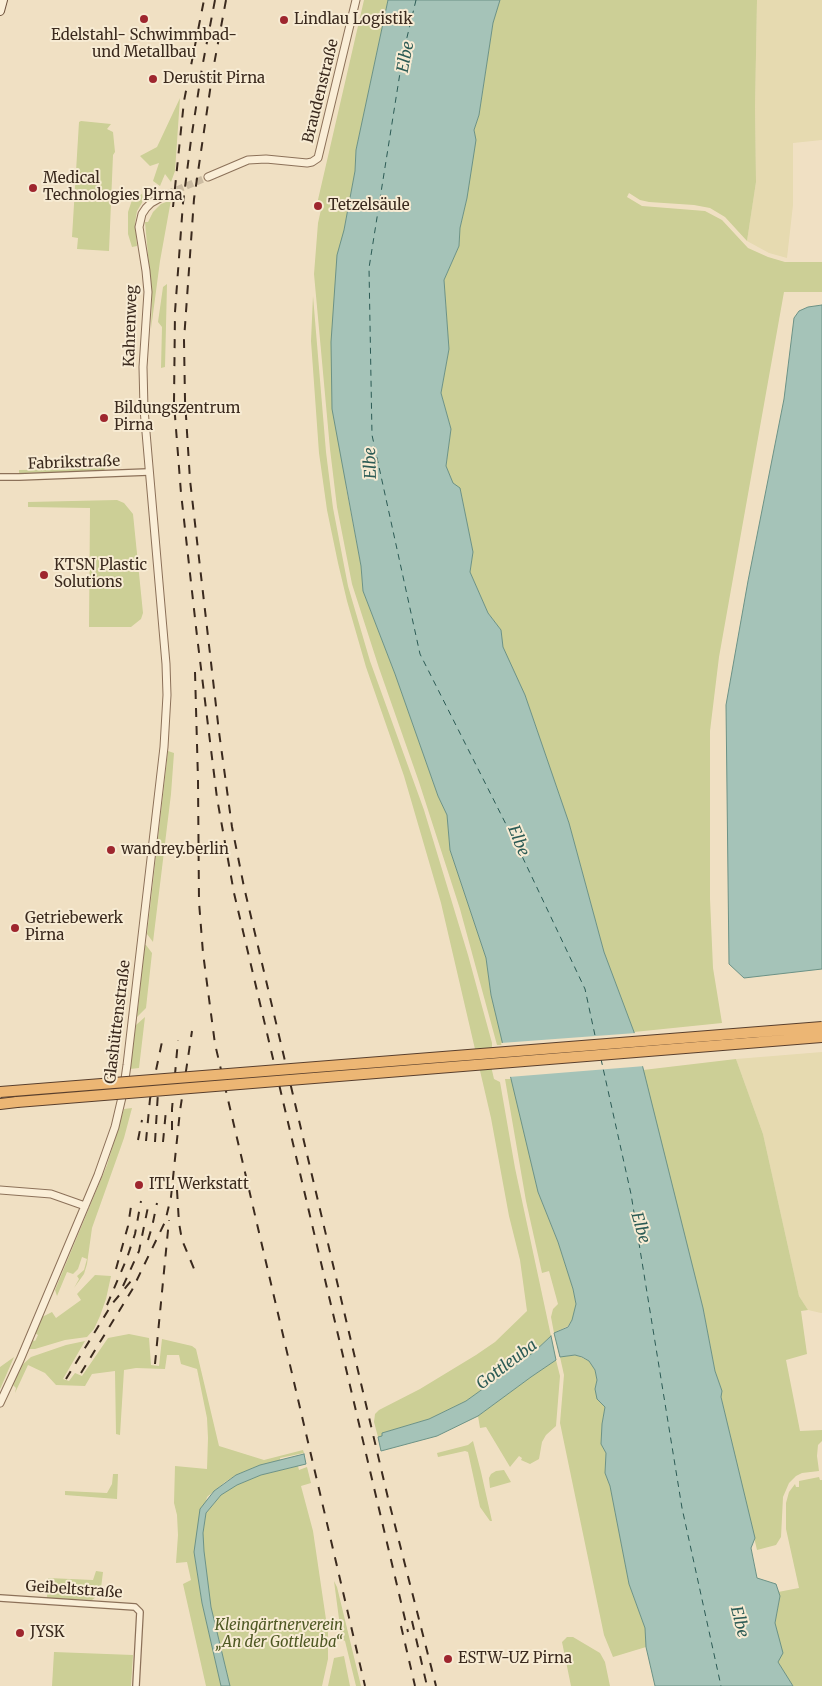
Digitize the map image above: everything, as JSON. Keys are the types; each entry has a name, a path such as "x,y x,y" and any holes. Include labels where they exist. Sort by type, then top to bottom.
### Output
{"highway":[{"path":"0,1092 822,1027"},
{"path":"0,1104 822,1037"}],"main road":[{"path":"0,11 3,0"}],"street":[{"name":"Braudenstraße","path":"208,177 248,160 266,159 307,163 318,158 356,0"},
{"name":"Kahrenweg","path":"148,472 143,388 148,292 139,227 142,214 146,208 167,194"},
{"name":"Fabrikstraße","path":"0,476 19,477 148,472"},
{"name":"Glashüttenstraße","path":"0,1403 108,1151 123,1093 164,747 167,695 166,664 148,472"},
{"path":"0,1190 51,1194 85,1206"},
{"name":"Geibeltstraße","path":"0,1598 135,1607 139,1610 140,1616 136,1686"}],"shaded area":[{"path":"757,0 822,0 822,140 793,143 793,205 787,258 769,253 747,241 756,182"},
{"path":"822,1052 821,1313 808,1310 799,1296 763,1134 736,1059"}],"green space":[{"path":"364,0 388,0 356,150 355,171 344,230 346,487 361,566 363,591 395,674 438,796 447,815 450,850 486,958 491,995 504,1045 497,1045 460,909 352,584 337,507 314,274 318,223 322,205 317,204"},
{"path":"500,0 757,0 756,182 747,241 725,217 710,208 649,202 640,200 629,193 627,197 642,206 705,211 722,220 748,248 768,257 785,262 822,262 822,292 784,292 719,657 710,731 710,899 713,968 722,1023 634,1032 604,952 569,823 525,695 502,647 501,630 488,613 470,572 473,552 460,489 453,484 446,466 451,429 441,393 449,349 444,280 459,246 460,228 467,198 474,130 479,115 493,23"},
{"path":"180,98 175,171 171,182 165,174 160,186 153,181 159,163 150,166 140,156 157,147"},
{"path":"79,122 111,124 107,129 113,132 115,152 113,155 109,251 77,249 78,238 72,237"},
{"path":"142,194 143,201 137,211 135,223 137,246 132,247 128,234 128,212 132,200"},
{"path":"171,200 160,261 151,329 152,299 145,222 148,222 153,212 161,204"},
{"path":"167,284 165,367 161,368 162,327 158,322 163,287"},
{"path":"313,296 326,452 333,508 348,586 370,661 424,810 468,955 492,1043 492,1047 487,1049 494,1079 500,1082 515,1168 551,1336 534,1352 466,1401 429,1419 382,1433 382,1436 378,1437 374,1422 375,1414 379,1410 420,1389 476,1355 495,1342 527,1311 520,1260 509,1216 491,1118 441,903 404,776 366,667 338,563 327,510 319,453 311,341"},
{"path":"105,468 104,471 19,473 19,470"},
{"path":"117,500 124,503 133,514 143,613 141,619 131,627 89,627 90,508 28,507 28,502"},
{"path":"168,751 174,753 171,794 153,942 147,934"},
{"path":"145,945 152,953 146,1008 137,1017"},
{"path":"145,1017 139,1068 130,1069 136,1025"},
{"path":"736,1059 763,1134 799,1296 808,1310 801,1311 807,1354 786,1360 800,1431 822,1430 822,1441 818,1445 817,1456 819,1471 802,1473 789,1483 783,1497 781,1537 776,1545 757,1550 721,1397 721,1388 715,1371 703,1308 643,1070"},
{"path":"505,1079 512,1079 538,1192 558,1242 576,1304 572,1320 568,1326 554,1333 551,1317 553,1309 558,1304 549,1271 542,1273 526,1201"},
{"path":"132,1108 124,1138 92,1228 87,1264 84,1274 74,1288 79,1279 77,1276 84,1270 87,1259 82,1257 78,1269 73,1274 67,1272 57,1296 55,1290 107,1165 124,1109"},
{"path":"95,1275 111,1276 100,1316 94,1329 87,1337 65,1340 29,1349 32,1340 35,1341 38,1335 35,1333 42,1317 52,1312 56,1318 81,1300 77,1294"},
{"path":"129,1334 149,1338 151,1365 159,1366 162,1339 192,1346 196,1349 219,1446 264,1460 303,1450 304,1453 280,1458 280,1460 260,1465 236,1475 207,1497 194,1552 202,1603 221,1686 206,1686 183,1584 191,1580 187,1562 176,1563 178,1535 174,1503 175,1466 207,1469 207,1418 197,1369 181,1364 179,1355 167,1355 165,1369 136,1368 124,1370 120,1435 116,1434 115,1371 92,1374 85,1386 56,1385 45,1373 28,1365 15,1393 16,1388 13,1385 21,1366 31,1357 66,1345 85,1341 63,1379 69,1381 75,1373 82,1376 108,1338"},
{"path":"576,1355 589,1361 595,1370 597,1380 595,1389 605,1407 601,1444 606,1453 605,1473 610,1485 629,1584 645,1628 646,1647 613,1657 604,1635 560,1423 564,1375 560,1357"},
{"path":"14,1357 1,1387 0,1389 0,1367"},
{"path":"556,1360 560,1376 556,1426 546,1435 542,1442 539,1459 530,1464 521,1460 522,1458 519,1456 510,1467 486,1427 480,1428 478,1416"},
{"path":"473,1441 492,1521 490,1521 480,1507 468,1452 438,1457 437,1453 468,1445"},
{"name":"Kleingärtnerverein „An der Gottleuba“","path":"298,1466 299,1470 307,1467 311,1483 301,1486 313,1531 328,1633 328,1659 322,1686 230,1686 211,1607 203,1534 206,1513 221,1495 237,1485 261,1475"},
{"path":"504,1470 511,1482 490,1488 489,1478 491,1474"},
{"path":"113,1474 118,1474 117,1499 65,1495 65,1491 107,1493 112,1484"},
{"path":"819,1477 822,1480 822,1686 793,1686 778,1662 775,1623 780,1596 778,1592 799,1588 786,1529 786,1503 789,1492 795,1484 796,1487 799,1487 799,1481"},
{"path":"96,1571 103,1572 101,1588 97,1596 92,1600 47,1598 48,1578 93,1580"},
{"path":"334,1581 361,1686 356,1686 345,1641 341,1634"},
{"path":"567,1637 573,1637 600,1653 605,1662 610,1686 571,1686 562,1642"},
{"path":"54,1652 133,1655 131,1686 52,1686"},
{"path":"344,1656 350,1686 328,1686 334,1658"}],"water":[{"name":"Elbe","path":"388,0 500,0 493,23 479,115 474,130 476,140 467,198 460,228 459,246 444,280 449,349 441,393 451,429 446,466 453,483 460,488 473,552 470,572 488,613 501,630 503,647 525,695 569,823 604,952 634,1032 703,1308 715,1371 722,1391 721,1397 755,1538 751,1548 757,1578 776,1584 780,1596 775,1623 783,1653 778,1662 793,1686 655,1686 646,1647 645,1628 629,1584 610,1486 605,1473 606,1453 601,1444 605,1407 597,1399 595,1370 589,1361 582,1357 575,1355 560,1357 554,1333 568,1327 576,1304 558,1242 538,1192 491,995 486,958 450,850 447,815 438,796 395,674 363,591 361,566 332,409 331,342 337,255 344,230 355,171 356,150"},
{"path":"822,305 822,969 744,978 729,964 726,705 784,399 794,318 799,311 808,307"},
{"path":"551,1336 556,1360 478,1416 437,1436 381,1451 378,1437 382,1436 382,1433 429,1419 466,1401 534,1352"},
{"path":"304,1454 306,1464 261,1475 237,1485 221,1495 206,1513 203,1533 211,1607 230,1686 221,1686 202,1603 194,1552 200,1509 214,1491 236,1475 260,1465"}],"pier":[{"path":"636,1033 645,1066 509,1077 501,1043"}],"ferry route":[{"path":"416,0 403,54 369,268 372,435 420,654 521,854 585,989 596,1040"},
{"path":"601,1059 631,1194 682,1508 721,1686"}],"tunnel":[{"path":"167,194 208,177"}],"railway":[{"path":"173,207 184,101 204,0"},
{"path":"215,0 191,140 183,203 175,312 174,403 181,493 197,636 217,798 234,893 408,1632"},
{"path":"226,0 213,70 194,199 184,340 185,400 190,480 219,732 232,827 244,887 388,1498 436,1686"},
{"path":"195,672 199,902 203,953 215,1044 365,1686"},
{"path":"81,1373 132,1290 165,1222 171,1197 180,1111 192,1031"},
{"path":"146,1141 150,1099 163,1037"},
{"path":"172,1130 178,1040"},
{"path":"155,1142 158,1092"},
{"path":"163,1142 166,1110"},
{"path":"138,1140 142,1120"},
{"path":"177,1190 182,1240 195,1271"},
{"path":"116,1269 128,1226 132,1200"},
{"path":"107,1305 135,1234 141,1201"},
{"path":"123,1286 139,1251 149,1202"},
{"path":"148,1240 157,1203"},
{"path":"155,1364 169,1220"},
{"path":"66,1379 112,1304 131,1281"},
{"path":"412,1621 427,1686"},
{"path":"401,1626 415,1686"}],"place":[{"name":"Edelstahl- Schwimmbad- und Metallbau","path":"144,19"},
{"name":"Lindlau Logistik","path":"284,20"},
{"name":"Derustit Pirna","path":"153,79"},
{"name":"Medical Technologies Pirna","path":"33,188"},
{"name":"Tetzelsäule","path":"318,206"},
{"name":"Bildungszentrum Pirna","path":"104,418"},
{"name":"KTSN Plastic Solutions","path":"44,575"},
{"name":"wandrey.berlin","path":"111,850"},
{"name":"Getriebewerk Pirna","path":"15,928"},
{"name":"ITL Werkstatt","path":"139,1185"},
{"name":"JYSK","path":"20,1633"},
{"name":"ESTW-UZ Pirna","path":"448,1659"}],"water label":[{"name":"Gottleuba","path":"507,1365"}]}
